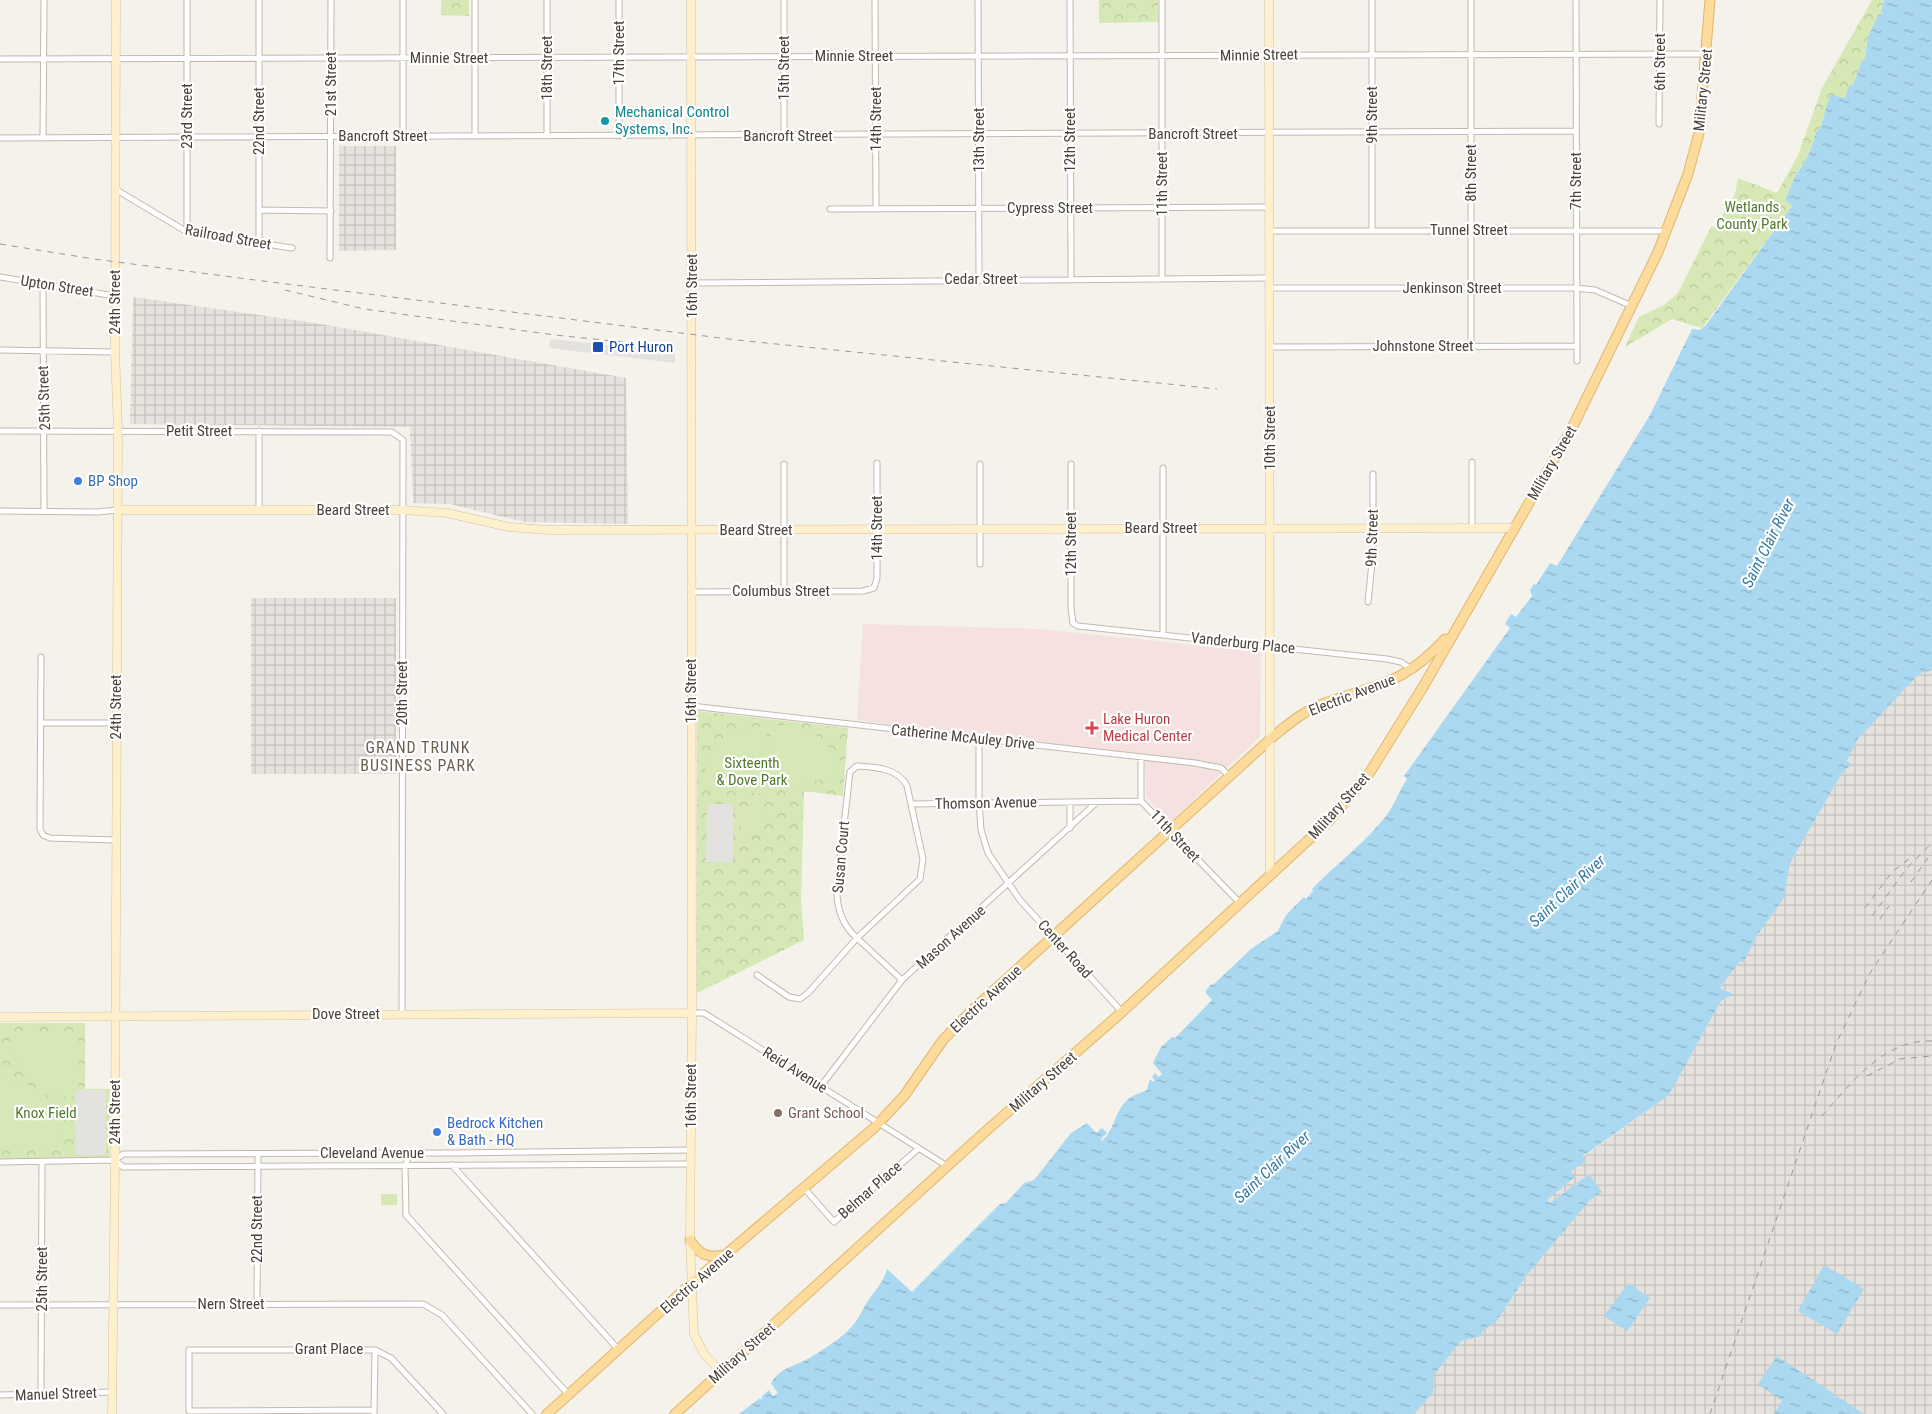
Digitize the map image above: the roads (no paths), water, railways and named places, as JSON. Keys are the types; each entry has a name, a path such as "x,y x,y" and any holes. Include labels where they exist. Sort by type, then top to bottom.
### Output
{"main road":[{"name":"Military Street","path":"675,1414 1122,1012 1329,821 1355,792 1380,757 1423,687 1455,628 1578,417 1668,231 1699,133 1710,0"},
{"name":"Electric Avenue","path":"547,1414 618,1349 878,1123 904,1096 953,1030 1170,830 1231,777 1268,740 1324,703 1386,684 1414,668 1432,654 1455,628"},
{"path":"1414,668 1423,678 1423,687"},
{"path":"690,1240 698,1252 704,1255 714,1257 727,1255"}],"street":[{"path":"43,138 44,0"},
{"name":"24th Street","path":"112,1414 118,510 115,352 116,0"},
{"name":"23rd Street","path":"187,0 187,232"},
{"name":"22nd Street","path":"259,243 260,0"},
{"name":"21st Street","path":"330,258 331,0"},
{"path":"403,0 403,136"},
{"path":"475,0 475,136"},
{"name":"18th Street","path":"547,0 547,136"},
{"name":"17th Street","path":"619,0 619,136"},
{"name":"16th Street","path":"691,0 691,1285 694,1334 704,1354 722,1372"},
{"name":"15th Street","path":"784,0 784,136"},
{"name":"14th Street","path":"876,0 876,209"},
{"name":"13th Street","path":"978,0 979,279"},
{"name":"12th Street","path":"1070,0 1071,279"},
{"name":"11th Street","path":"1162,0 1162,279"},
{"name":"10th Street","path":"1269,0 1268,740 1270,875"},
{"name":"9th Street","path":"1372,0 1372,230"},
{"name":"8th Street","path":"1471,0 1471,346"},
{"name":"7th Street","path":"1576,0 1576,361"},
{"name":"6th Street","path":"1660,0 1660,124"},
{"name":"Minnie Street","path":"0,59 876,57 1660,52 1707,54"},
{"name":"Bancroft Street","path":"0,138 1576,131"},
{"name":"Railroad Street","path":"115,189 187,232 292,248"},
{"name":"Cypress Street","path":"830,209 1269,207"},
{"path":"259,210 331,211"},
{"name":"Tunnel Street","path":"1270,231 1668,231"},
{"name":"Upton Street","path":"0,277 115,296"},
{"name":"Cedar Street","path":"692,283 979,279 1270,278"},
{"name":"25th Street","path":"43,285 44,511"},
{"name":"Jenkinson Street","path":"1270,288 1576,288 1595,290 1632,306"},
{"name":"Johnstone Street","path":"1269,347 1576,346"},
{"path":"0,350 115,352"},
{"name":"Petit Street","path":"0,431 392,432 398,435"},
{"path":"259,431 259,510"},
{"name":"20th Street","path":"398,435 403,440 404,445 402,1014"},
{"path":"1472,462 1472,526"},
{"name":"14th Street","path":"871,590 876,585 877,463"},
{"path":"784,464 784,591"},
{"path":"980,464 980,564"},
{"name":"12th Street","path":"1071,464 1071,608 1073,623"},
{"path":"1162,634 1163,468"},
{"name":"9th Street","path":"1368,602 1373,527 1373,474"},
{"name":"Beard Street","path":"0,511 403,510 447,513 524,529 692,531 1472,526 1514,528"},
{"name":"Columbus Street","path":"691,592 871,590"},
{"name":"Vanderburg Place","path":"1073,623 1085,628 1162,634 1396,660 1414,668"},
{"path":"41,657 42,723 39,826 44,835 57,839 115,840"},
{"name":"Catherine McAuley Drive","path":"692,706 1204,765 1221,768 1231,777"},
{"path":"42,723 116,723"},
{"path":"979,738 981,830 988,853 1009,884"},
{"name":"11th Street","path":"1141,757 1141,801 1240,903"},
{"name":"Susan Court","path":"902,980 857,938 842,919 836,895 852,768 857,766 871,768 899,775 907,786 911,804"},
{"name":"Thomson Avenue","path":"911,804 1141,801"},
{"path":"1070,802 1070,828"},
{"name":"Mason Avenue","path":"820,1086 902,980 1097,802"},
{"path":"757,974 789,996 800,998 808,993 857,938 914,886 922,874 923,860 911,804"},
{"name":"Center Road","path":"1009,884 1020,900 1122,1012"},
{"name":"Dove Street","path":"0,1017 692,1013"},
{"name":"Reid Avenue","path":"692,1013 704,1013 948,1167"},
{"name":"Belmar Place","path":"804,1188 834,1222 918,1149"},
{"name":"Cleveland Avenue","path":"0,1162 115,1160 123,1154 691,1150"},
{"path":"410,1153 405,1166 406,1215 568,1394"},
{"name":"22nd Street","path":"257,1304 258,1154"},
{"name":"Cleveland Avenue","path":"115,1160 123,1166 691,1164"},
{"name":"25th Street","path":"41,1395 42,1162"},
{"path":"452,1165 618,1349"},
{"name":"Nern Street","path":"0,1305 414,1303 438,1311 532,1414"},
{"name":"Grant Place","path":"223,1412 189,1412 189,1350 375,1350 391,1358 443,1414"},
{"path":"223,1412 374,1412 375,1350"},
{"name":"Manuel Street","path":"0,1395 112,1392"}],"water":[{"name":"Saint Clair River","path":"1884,0 1932,0 1932,670 1919,674 1858,739 1847,761 1851,764 1841,775 1790,863 1784,898 1758,934 1743,963 1740,961 1720,988 1733,994 1721,1001 1669,1095 1583,1156 1586,1161 1571,1171 1575,1177 1547,1200 1550,1203 1589,1174 1602,1192 1590,1200 1527,1275 1497,1321 1486,1328 1479,1337 1461,1341 1434,1375 1433,1393 1414,1414 739,1414 760,1398 762,1400 762,1396 769,1390 773,1396 778,1393 771,1384 774,1378 783,1370 806,1360 847,1332 858,1319 866,1303 882,1282 887,1269 912,1292 1000,1204 1006,1203 1024,1183 1034,1180 1071,1133 1087,1123 1096,1133 1102,1128 1107,1133 1101,1139 1102,1141 1110,1131 1119,1110 1127,1100 1147,1090 1150,1079 1153,1082 1155,1080 1152,1077 1155,1073 1159,1077 1162,1074 1153,1063 1161,1047 1172,1037 1175,1038 1212,1000 1205,992 1211,984 1213,985 1251,949 1278,931 1286,915 1304,897 1306,899 1313,891 1312,889 1366,839 1382,821 1407,779 1404,776 1510,628 1505,624 1511,614 1516,617 1532,596 1530,590 1534,584 1536,585 1550,563 1557,566 1650,415 1692,329 1700,330 1706,325 1792,206 1785,200 1811,149 1816,132 1820,129 1830,95 1845,98 1849,85 1853,85 1862,60 1865,59 1868,37 1878,15 1883,14 1881,12"},
{"path":"1824,1265 1864,1289 1837,1334 1798,1311"},
{"path":"1628,1283 1650,1298 1627,1331 1604,1316"},
{"path":"1777,1356 1864,1414 1774,1414 1782,1401 1758,1384"}],"railway":[{"path":"0,244 94,259 255,280 737,340 1217,389"},
{"path":"285,290 364,309 555,335 642,344"},
{"path":"1872,916 1907,868 1932,843"},
{"path":"1911,882 1932,852"},
{"path":"1865,908 1892,872 1914,855"},
{"path":"1710,1414 1836,1044 1870,973 1932,880"},
{"path":"1880,919 1889,906"},
{"path":"1822,1116 1844,1090 1883,1055 1898,1047 1915,1042 1932,1041"},
{"path":"1867,1076 1900,1059 1932,1056"}],"place":[{"name":"Mechanical Control Systems, Inc.","path":"605,121"},
{"name":"Port Huron","path":"598,347"},
{"name":"BP Shop","path":"78,481"},
{"name":"Lake Huron Medical Center","path":"1092,728"},
{"name":"Grant School","path":"778,1113"},
{"name":"Bedrock Kitchen & Bath - HQ","path":"437,1132"}],"district":[{"name":"GRAND TRUNK BUSINESS PARK","path":"418,756"}],"park label":[{"name":"Wetlands County Park","path":"1752,216"},
{"name":"Sixteenth & Dove Park","path":"752,772"},
{"name":"Knox Field","path":"46,1113"}]}
